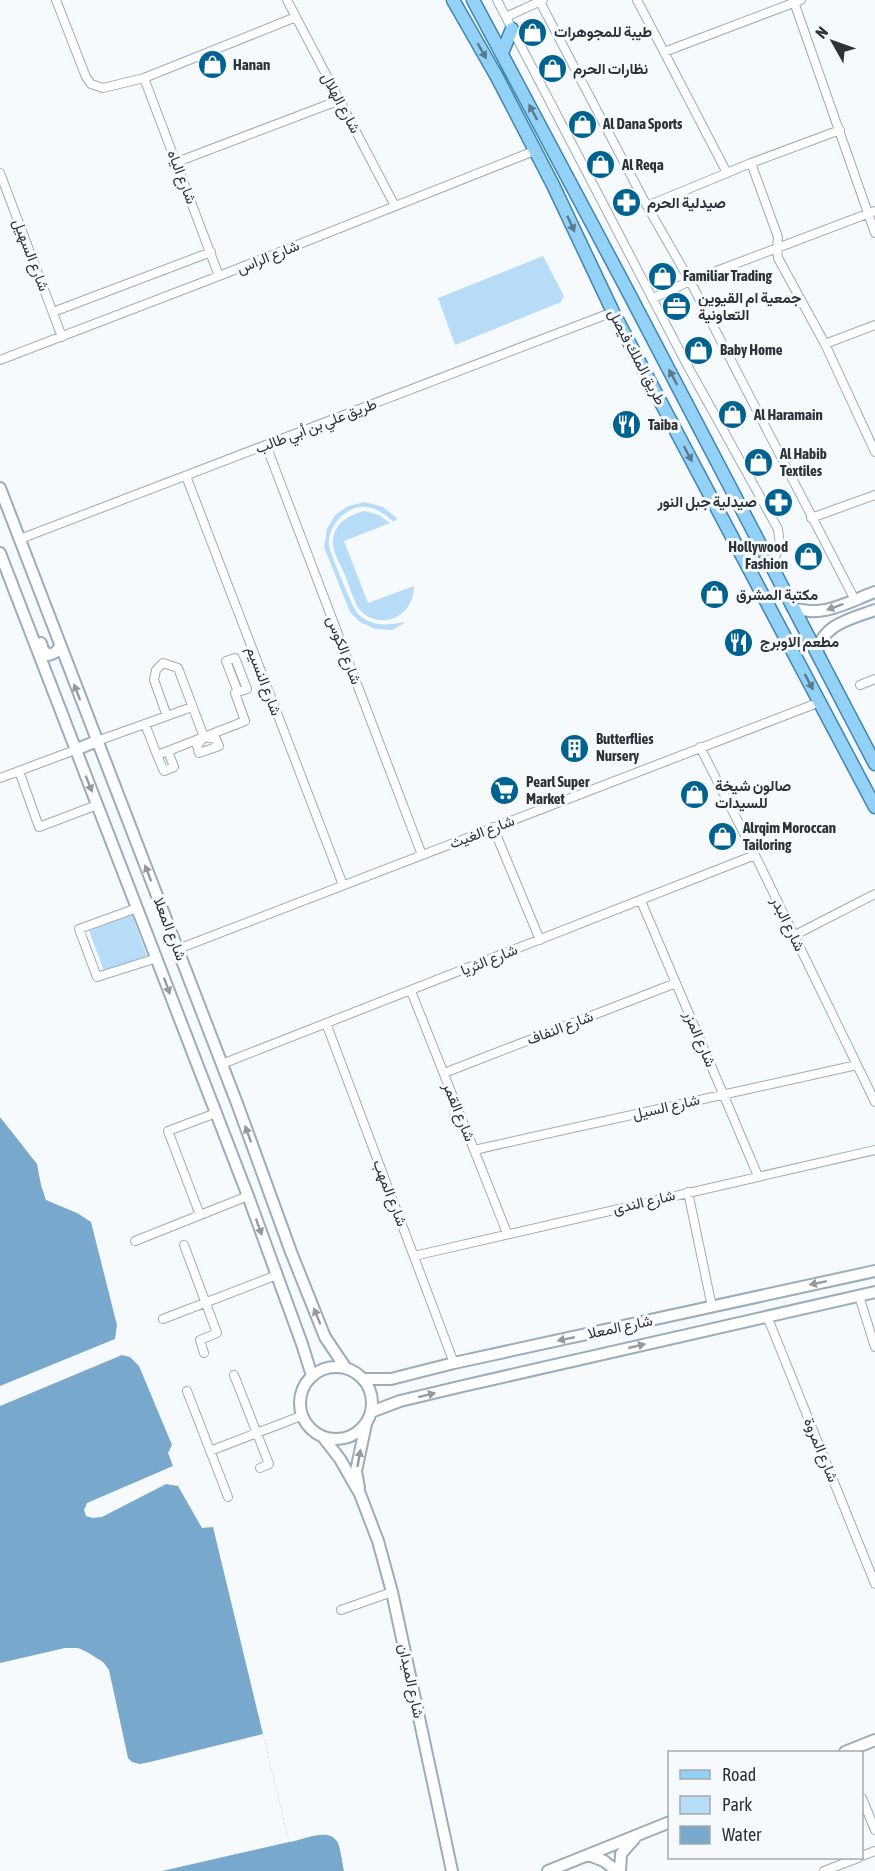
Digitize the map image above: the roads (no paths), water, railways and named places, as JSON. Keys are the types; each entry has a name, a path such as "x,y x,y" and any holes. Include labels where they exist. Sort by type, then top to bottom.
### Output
{"main road":[{"name":"طريق الملك فيصل","path":"453,0 497,77 553,185 613,312 875,807"},
{"name":"طريق الملك فيصل","path":"472,0 624,284 875,764"},
{"path":"501,53 512,29"},
{"path":"534,151 542,148 547,152 596,243 624,284"}],"street":[{"path":"56,0 86,77 91,84 107,88 144,78 296,17"},
{"name":"شارع الهلال","path":"287,0 395,206"},
{"path":"497,0 731,447 778,529 780,546 771,565"},
{"path":"506,18 541,0 855,600"},
{"path":"637,0 726,173"},
{"path":"664,52 798,1 840,130 872,212 875,232"},
{"name":"شارع الياه","path":"144,78 219,276"},
{"path":"177,162 339,100"},
{"path":"647,206 750,163 840,130"},
{"name":"شارع الراس","path":"0,360 534,151"},
{"path":"750,163 778,237 778,258 825,344 875,452"},
{"name":"شارع السهيل","path":"0,173 62,337"},
{"path":"652,298 690,281 872,212"},
{"path":"53,312 211,252"},
{"name":"طريق علي بن أبي طالب","path":"20,539 613,312"},
{"path":"825,344 875,325"},
{"name":"شارع الكوس","path":"266,445 422,855"},
{"name":"شارع النسيم","path":"186,476 343,885"},
{"name":"شارع المعلا","path":"0,488 222,1064 291,1252 325,1337 345,1367"},
{"path":"812,518 875,495"},
{"path":"0,552 9,562 43,650 48,655 53,654 60,645"},
{"name":"شارع المعلا","path":"0,552 248,1196 312,1376"},
{"path":"794,608 808,612 822,612 875,592"},
{"path":"817,653 823,636 832,628 875,610"},
{"path":"167,716 154,680 156,670 163,663 178,668 204,737"},
{"path":"860,685 875,679"},
{"path":"158,755 245,721 235,693 238,692"},
{"name":"شارع الغيث","path":"178,949 820,702"},
{"path":"0,777 192,707"},
{"path":"145,724 164,771 174,767 168,751"},
{"name":"شارع البدر","path":"700,747 875,1102"},
{"path":"16,772 39,826 97,805"},
{"path":"493,827 540,940"},
{"name":"شارع الثريا","path":"222,1064 755,855"},
{"path":"794,936 875,894"},
{"name":"شارع المزر","path":"641,901 759,1176"},
{"path":"137,908 79,929 97,977 157,957"},
{"name":"شارع النفاف","path":"444,1073 676,983"},
{"name":"شارع القمر","path":"411,991 507,1233"},
{"name":"شارع المهب","path":"326,1023 454,1363"},
{"name":"شارع السيل","path":"474,1150 857,1065"},
{"path":"200,1215 168,1131 216,1113"},
{"name":"شارع الندى","path":"414,1256 875,1150"},
{"path":"688,1192 712,1307"},
{"path":"135,1241 248,1196"},
{"path":"184,1245 217,1333 200,1340 204,1353"},
{"name":"شارع المعلا","path":"364,1380 391,1379 454,1363 875,1271"},
{"path":"163,1319 277,1275"},
{"name":"شارع المعلا","path":"369,1417 400,1401 875,1292"},
{"path":"859,1296 875,1347"},
{"name":"شارع المروة","path":"767,1316 875,1584"},
{"path":"333,1366 345,1367 355,1372 370,1389 372,1401 369,1417 358,1432 347,1437 335,1439 323,1437 306,1425 301,1416 300,1394 304,1384 322,1369 333,1366"},
{"path":"234,1375 269,1464 260,1468"},
{"path":"187,1391 228,1497"},
{"path":"210,1451 301,1416"},
{"name":"شارع الميدان","path":"360,1494 356,1472 369,1417"},
{"name":"شارع الميدان","path":"323,1437 360,1494 378,1541 392,1592 452,1871"},
{"path":"341,1610 392,1592"},
{"path":"848,1751 875,1740"},
{"path":"863,1803 875,1830"},
{"path":"548,1871 668,1822"},
{"path":"589,1855 604,1861 618,1871 621,1854 638,1834"},
{"path":"824,1871 855,1859"}],"water":[{"path":"0,1117 37,1164 46,1200 77,1213 91,1222 117,1325 115,1339 0,1386"},
{"path":"122,1355 130,1357 139,1366 172,1445 168,1453 173,1466 87,1503 84,1510 86,1516 102,1517 166,1484 178,1486 202,1528 213,1527 289,1842 316,1835 329,1835 338,1843 344,1871 0,1871 0,1406"}],"place":[{"name":"طيبة للمجوهرات","path":"533,32"},
{"name":"Hanan","path":"212,65"},
{"name":"نظارات الحرم","path":"552,69"},
{"name":"Al Dana Sports","path":"582,124"},
{"name":"Al Reqa","path":"601,165"},
{"name":"صيدلية الحرم","path":"626,203"},
{"name":"Familiar Trading","path":"662,276"},
{"name":"جمعية ام القيوين التعاونية","path":"677,307"},
{"name":"Baby Home","path":"699,350"},
{"name":"Al Haramain","path":"733,415"},
{"name":"Taiba","path":"627,425"},
{"name":"Al Habib Textiles","path":"759,463"},
{"name":"صيدلية جبل النور","path":"778,502"},
{"name":"Hollywood Fashion","path":"809,556"},
{"name":"مكتبة المشرق","path":"715,595"},
{"name":"مطعم الاوبرج","path":"739,642"},
{"name":"Butterflies Nursery","path":"575,748"},
{"name":"Pearl Super Market","path":"505,791"},
{"name":"صالون شيخة للسيدات","path":"694,795"},
{"name":"Alrqim Moroccan Tailoring","path":"722,837"}]}
